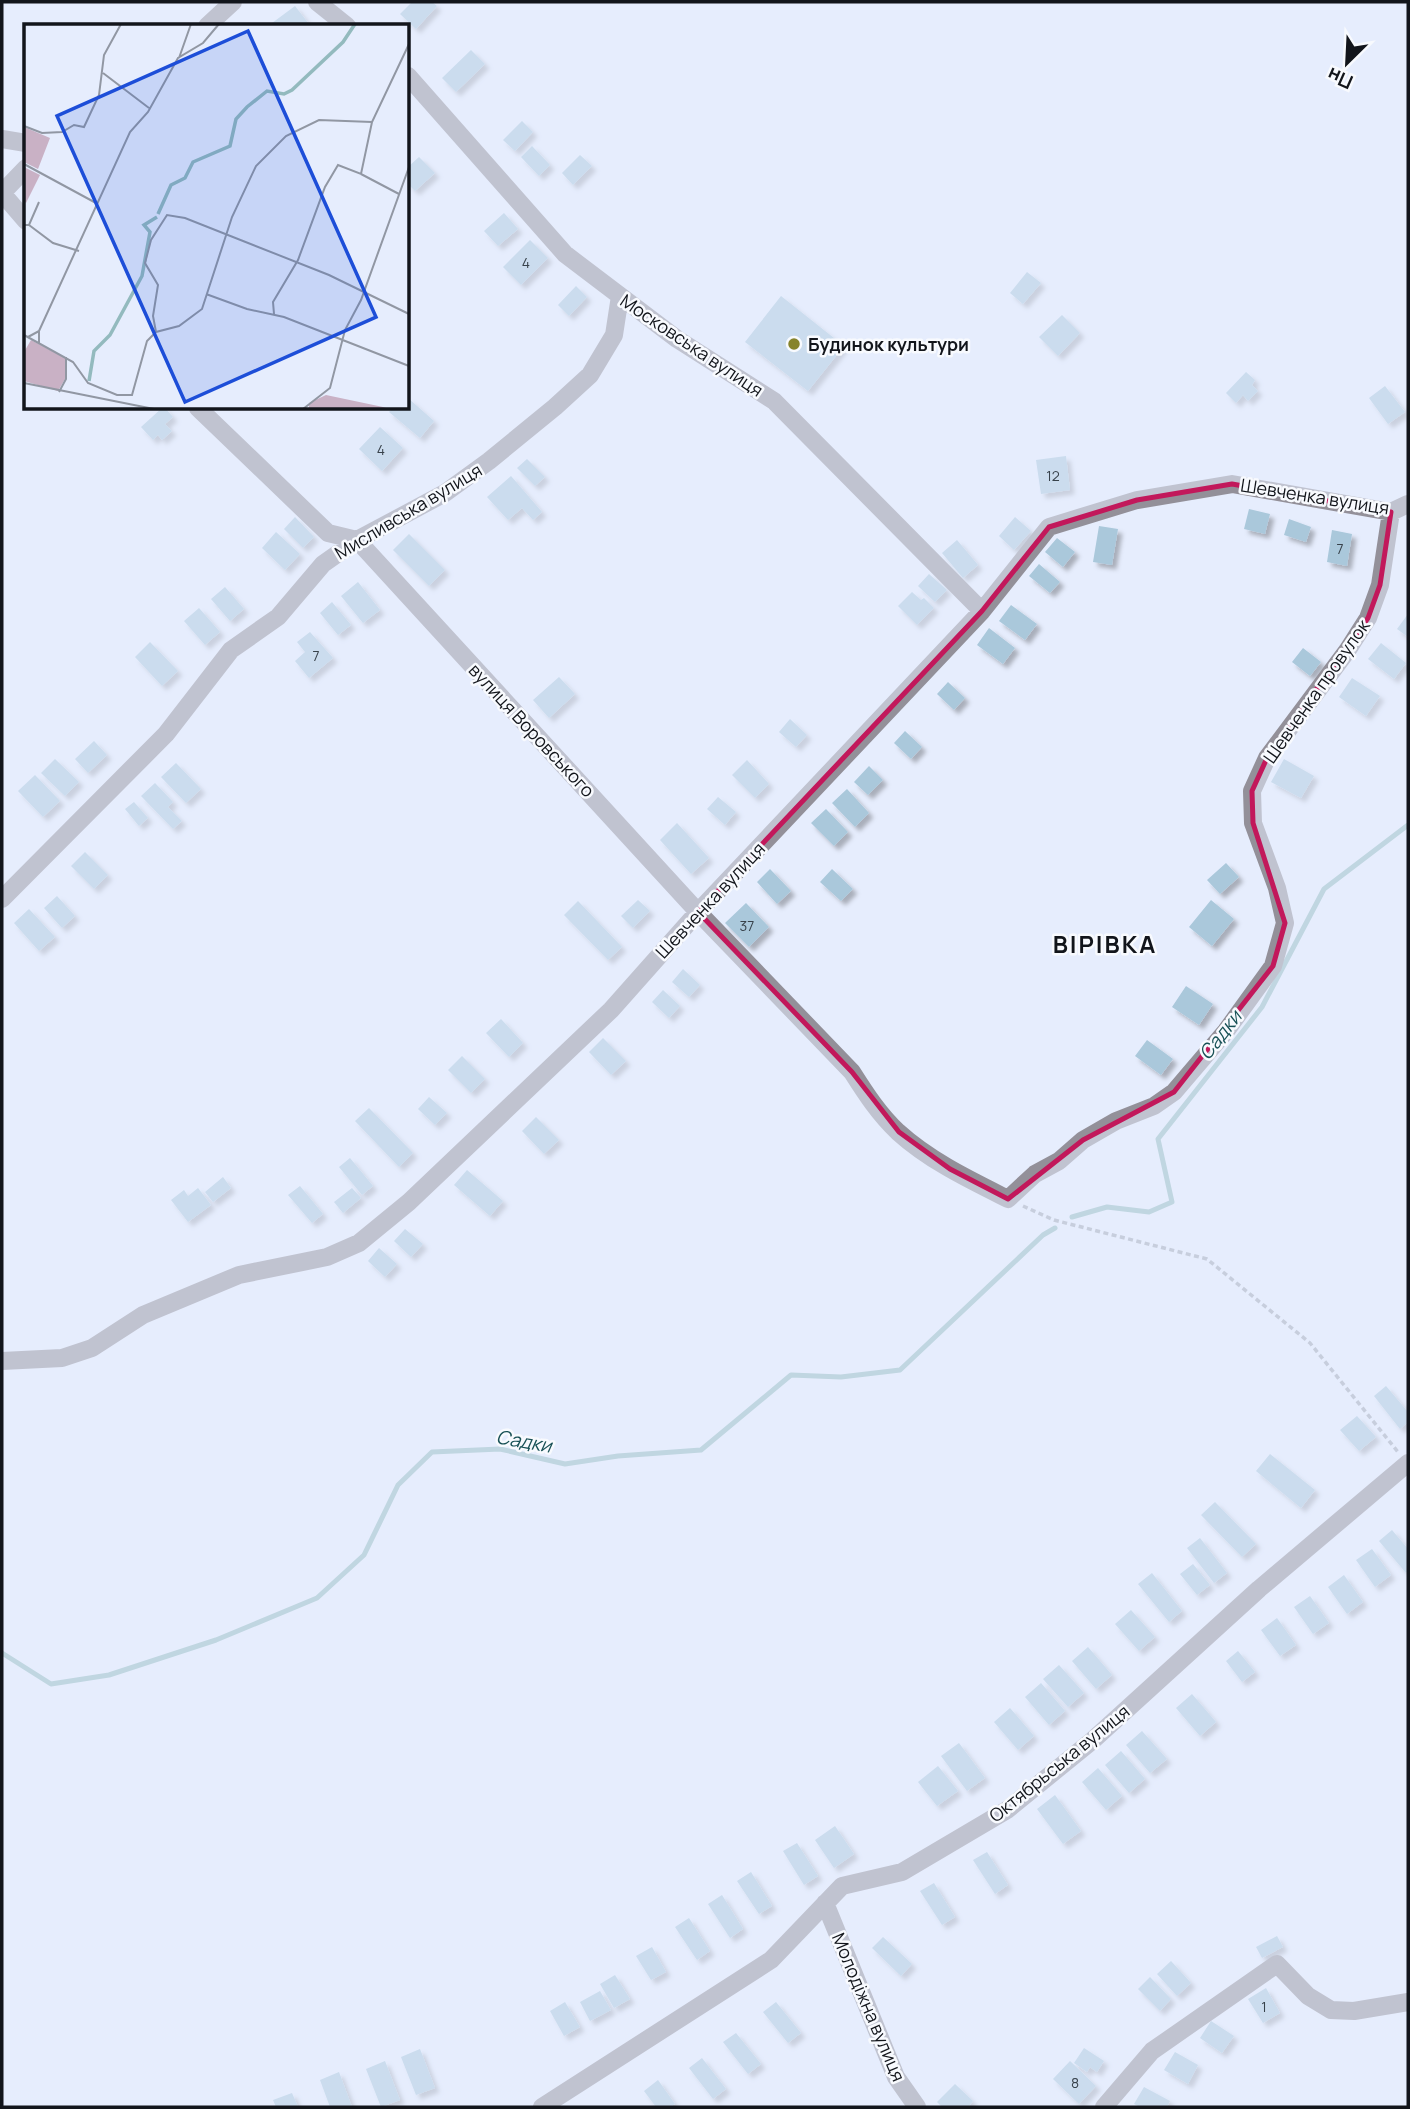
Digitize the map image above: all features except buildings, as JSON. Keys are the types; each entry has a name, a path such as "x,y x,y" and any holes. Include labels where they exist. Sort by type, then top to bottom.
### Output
{"street":[{"path":"208,24 233,2"},
{"path":"317,2 344,24"},
{"name":"Московська вулиця","path":"410,78 565,254 677,339 774,401 982,611"},
{"path":"2,139 24,143"},
{"path":"24,170 2,193 24,218"},
{"name":"Мисливська вулиця","path":"2,899 166,734 231,650 278,617 323,564 357,540 445,493 555,407 590,374 614,335 620,296"},
{"path":"200,410 328,533 357,540"},
{"name":"Шевченка вулиця","path":"2,1361 62,1357 92,1348 143,1315 239,1275 327,1257 359,1242 409,1202 611,1010 698,912 982,611 1049,527 1137,500 1233,484 1391,512 1408,504"},
{"name":"Шевченка провулок","path":"1008,1199 1035,1174 1059,1161 1083,1140 1116,1121 1154,1106 1174,1092 1226,1031 1273,966 1285,923 1277,888 1253,824 1252,792 1267,758 1347,651 1368,618 1380,585 1391,512"},
{"path":"323,564 328,533"},
{"name":"вулиця Воровського","path":"357,540 698,912 852,1072 872,1103 899,1132 950,1170 1008,1199"},
{"name":"Октябрьська вулиця","path":"542,2107 771,1960 842,1886 902,1872 1007,1810 1093,1740 1259,1589 1408,1463"},
{"name":"Молодіжна вулиця","path":"825,1903 896,2077 917,2107"},
{"path":"1104,2107 1152,2051 1277,1964 1308,1996 1331,2010 1354,2011 1408,2002"}],"path":[{"path":"1008,1199 1054,1220 1207,1259 1310,1343 1408,1463"}],"highlighted area":[{"path":"1232,484 1391,512 1380,585 1368,618 1267,758 1252,791 1253,823 1285,923 1273,966 1174,1092 1083,1140 1008,1199 950,1169 899,1132 852,1072 698,912 982,611 1049,527 1137,500"}],"waterway":[{"name":"Садки","path":"1072,1217 1107,1207 1149,1212 1172,1202 1158,1139 1262,1007 1324,889 1408,825"},
{"name":"Садки","path":"2,1653 51,1684 109,1675 216,1640 317,1598 364,1555 398,1485 432,1452 500,1449 565,1464 618,1456 701,1450 791,1375 841,1377 900,1370 1043,1235 1055,1228"}],"place":[{"name":"Будинок культури","path":"794,344"}],"district":[{"name":"ВІРІВКА","path":"1105,943"}]}
